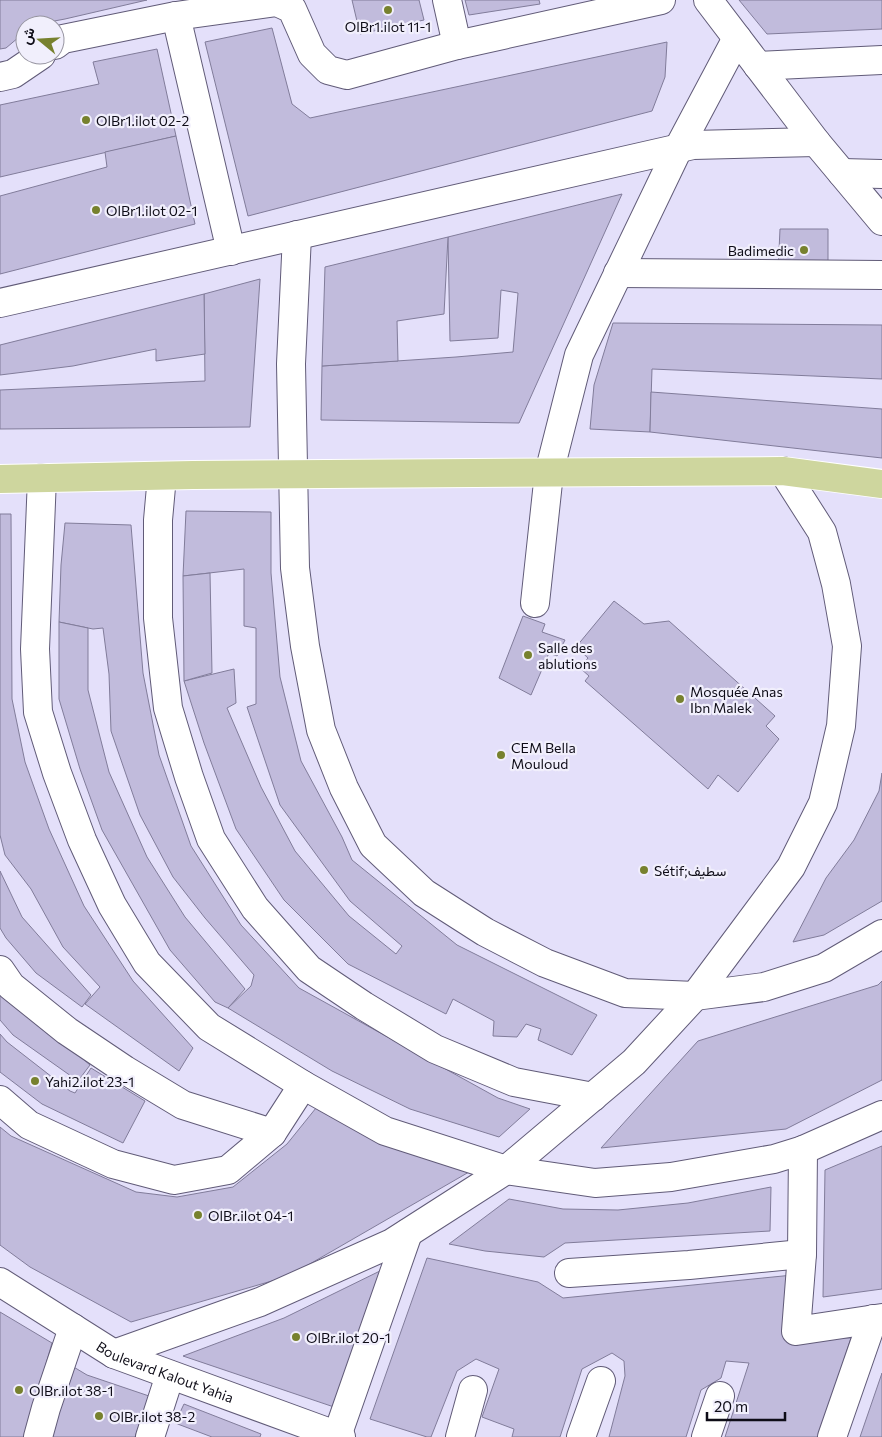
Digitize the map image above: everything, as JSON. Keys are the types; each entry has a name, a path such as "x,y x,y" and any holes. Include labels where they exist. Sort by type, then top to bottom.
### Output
{"main road":[{"path":"0,479 293,474 783,471 882,484"}],"street":[{"path":"447,0 457,45"},
{"path":"65,40 176,16 277,2 292,9 312,54 328,70 347,75 457,45 661,0"},
{"path":"708,0 816,142 882,221"},
{"path":"176,16 231,251"},
{"path":"535,603 549,472 579,355 678,149 737,38"},
{"path":"758,66 882,60"},
{"path":"0,77 13,74 26,65"},
{"path":"0,304 693,145 816,142"},
{"path":"842,173 882,174"},
{"path":"297,236 291,364 295,568 305,646 320,730 344,788 373,845 424,893 485,932 545,963 625,993 694,996 764,987 824,968 882,934"},
{"path":"618,272 882,275"},
{"path":"114,1354 260,1302 392,1243 506,1170 634,1062 694,996 791,867 824,803 841,726 847,646 836,584 822,532 783,471"},
{"path":"162,476 158,520 158,618 168,708 189,777 211,839 255,908 309,969 364,1006 435,1049 514,1082 593,1097"},
{"path":"42,478 35,649 38,712 57,773 82,840 112,905 147,963 209,1027 303,1085 385,1131 506,1170 595,1183 671,1177 774,1159 803,1150 882,1115"},
{"path":"0,970 11,986 67,1031 124,1070 184,1104 272,1133"},
{"path":"0,1100 29,1125 113,1164 174,1180 228,1170 272,1133 303,1085"},
{"path":"803,1150 802,1254 796,1331 878,1318"},
{"path":"339,1436 408,1232"},
{"path":"569,1273 689,1265 802,1254"},
{"name":"Boulevard Kalout Yahia","path":"0,1282 114,1354 170,1375 284,1428 339,1436"},
{"path":"832,1437 878,1318"},
{"path":"38,1437 72,1328"},
{"path":"150,1437 170,1375"},
{"path":"581,1437 600,1381"},
{"path":"460,1437 473,1390"},
{"path":"706,1437 720,1396"}],"building":[{"path":"0,0 147,0 65,19 65,15 15,15 15,40 6,48 0,49"},
{"name":"OlBr1.ilot 11-1","path":"352,0 419,0 424,20 360,34"},
{"path":"465,0 539,0 540,4 469,15"},
{"path":"739,0 882,0 882,29 767,34"},
{"path":"272,28 292,104 310,118 667,42 665,77 652,111 248,216 205,42"},
{"name":"OlBr1.ilot 02-2","path":"157,49 176,136 0,177 0,105 99,84 93,62"},
{"name":"OlBr1.ilot 02-1","path":"176,136 195,224 0,274 0,196 107,167 105,152"},
{"path":"622,194 519,423 321,420 322,366 513,352 518,293 501,290 498,338 450,341 448,237"},
{"name":"Badimedic","path":"780,229 828,229 828,272 778,273"},
{"path":"448,237 444,314 397,321 398,361 322,366 325,267"},
{"path":"260,279 250,427 0,429 0,390 205,381 204,294"},
{"path":"204,294 205,354 156,361 156,349 73,366 0,375 0,345"},
{"path":"613,323 882,325 882,379 652,369 650,432 590,429 594,385"},
{"path":"651,392 882,409 882,458 650,432"},
{"path":"186,511 271,512 271,573 280,677 301,761 342,837 352,860 457,945 597,1015 572,1055 538,1040 541,1029 526,1024 517,1037 493,1036 494,1021 453,999 446,1014 348,964 284,900 236,829 204,743 184,681 234,669 236,703 227,708 261,787 295,851 349,916 396,954 402,946 350,901 280,805 247,707 256,704 256,628 244,626 244,569 183,576"},
{"path":"0,514 11,514 12,699 25,762 49,829 84,906 133,981 193,1048 179,1071 85,1004 100,987 63,947 31,889 5,855 0,835"},
{"path":"65,523 131,525 143,673 159,755 191,846 241,925 299,988 498,1098 530,1109 499,1137 410,1109 332,1071 228,1008 251,986 254,975 173,877 140,815 111,731 109,674 103,628 93,629 59,622"},
{"path":"210,573 212,673 184,681 183,576"},
{"name":"Mosquée Anas Ibn Malek","path":"614,601 644,624 669,621 775,716 766,726 779,739 738,792 718,775 708,789 585,681 589,676 580,668 588,658 576,647"},
{"name":"Salle des ablutions","path":"523,616 545,624 542,632 565,640 557,656 549,653 531,695 499,678"},
{"path":"59,622 88,628 88,690 109,772 147,857 185,917 245,989 228,1008 215,1002 170,950 102,830 80,769 59,699"},
{"path":"882,773 882,901 824,935 793,942 826,878 854,840 879,791"},
{"path":"0,871 22,917 91,995 82,1007 36,973 6,938 0,928"},
{"path":"882,981 882,1080 786,1129 601,1148 698,1041 878,985"},
{"name":"Yahi2.ilot 23-1","path":"0,986 90,1065 78,1081 13,1035 0,1020"},
{"name":"Yahi2.ilot 23-1","path":"0,1034 7,1042 70,1091 75,1093 91,1068 145,1101 123,1143 42,1104 0,1072"},
{"name":"OlBr.ilot 04-1","path":"316,1108 469,1172 289,1276 131,1322 30,1267 0,1245 0,1127 11,1136 136,1192 177,1197 233,1187 287,1144"},
{"path":"882,1146 882,1289 823,1297 825,1170"},
{"path":"771,1187 770,1231 565,1243 544,1257 485,1251 449,1244 509,1199 563,1209 618,1210 688,1203"},
{"path":"427,1258 538,1282 563,1298 793,1275 791,1337 851,1338 819,1437 725,1437 749,1363 726,1361 721,1378 701,1390 686,1437 609,1437 625,1376 624,1361 612,1353 582,1369 560,1437 512,1437 514,1429 482,1417 499,1369 476,1359 457,1371 431,1437 427,1437 370,1419"},
{"name":"OlBr.ilot 20-1","path":"384,1269 334,1407 183,1356 284,1318"},
{"name":"OlBr.ilot 38-1","path":"0,1312 52,1343 25,1437 0,1437"},
{"name":"OlBr.ilot 38-2","path":"72,1366 87,1375 149,1396 135,1437 51,1437"},
{"path":"882,1373 882,1437 860,1437"},
{"path":"184,1404 261,1434 260,1437 212,1437 175,1423"}],"place":[{"name":"OlBr1.ilot 11-1","path":"388,10"},
{"name":"OlBr1.ilot 02-2","path":"86,120"},
{"name":"OlBr1.ilot 02-1","path":"96,210"},
{"name":"Badimedic","path":"804,250"},
{"name":"Salle des ablutions","path":"528,655"},
{"name":"Mosquée Anas Ibn Malek","path":"680,699"},
{"name":"CEM Bella Mouloud","path":"501,755"},
{"name":"Sétif;سطيف","path":"644,870"},
{"name":"Yahi2.ilot 23-1","path":"35,1081"},
{"name":"OlBr.ilot 04-1","path":"198,1215"},
{"name":"OlBr.ilot 20-1","path":"296,1337"},
{"name":"OlBr.ilot 38-1","path":"19,1390"},
{"name":"OlBr.ilot 38-2","path":"99,1416"}]}
